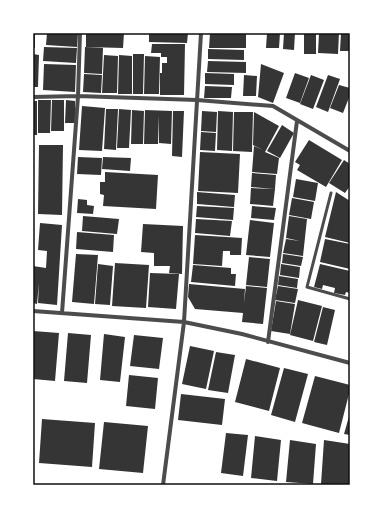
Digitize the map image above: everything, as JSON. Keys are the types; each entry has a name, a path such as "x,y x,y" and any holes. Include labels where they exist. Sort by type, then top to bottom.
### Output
{"street":[{"path":"62,313 78,96 80,33"},
{"path":"163,485 184,322 201,33"},
{"path":"33,97 78,96 196,100 273,106 350,151"},
{"path":"268,342 298,121"},
{"path":"33,312 184,322 242,334 350,363"}],"lane":[{"path":"330,193 307,287 350,299"}],"building":[{"path":"33,33 35,33 35,48 33,48"},
{"path":"47,33 78,33 77,47 46,45"},
{"path":"86,33 124,33 123,48 86,47"},
{"path":"149,33 188,33 187,43 149,42"},
{"path":"210,33 246,33 246,48 209,48"},
{"path":"267,33 280,33 279,48 266,48"},
{"path":"284,33 295,33 294,50 283,49"},
{"path":"304,33 316,33 316,54 304,54"},
{"path":"319,33 339,33 338,54 318,53"},
{"path":"341,33 350,33 350,51 340,51"},
{"path":"152,44 185,44 184,95 160,95 160,73 162,73 162,63 167,63 167,57 161,57 161,53 151,53"},
{"path":"44,47 77,48 76,63 43,61"},
{"path":"85,47 103,48 102,74 84,73"},
{"path":"208,49 244,50 244,60 208,59"},
{"path":"33,54 39,55 38,87 33,87"},
{"path":"133,54 144,54 143,94 133,94"},
{"path":"104,55 118,56 117,93 102,93"},
{"path":"119,55 132,56 132,94 118,94"},
{"path":"145,56 160,57 159,94 144,94"},
{"path":"208,61 246,62 246,73 207,72"},
{"path":"44,64 76,65 75,92 43,90"},
{"path":"261,64 284,73 273,103 258,97"},
{"path":"205,73 234,74 234,85 205,84"},
{"path":"295,73 309,78 300,103 286,98"},
{"path":"84,74 102,75 101,93 83,92"},
{"path":"244,75 257,76 256,96 243,96"},
{"path":"311,75 324,80 313,109 300,104"},
{"path":"328,75 340,79 328,112 316,107"},
{"path":"339,85 350,88 350,95 343,113 330,108"},
{"path":"205,86 232,87 231,98 204,98"},
{"path":"38,100 51,100 50,133 38,133"},
{"path":"52,100 64,100 64,131 51,131"},
{"path":"66,100 75,101 75,123 65,123"},
{"path":"33,101 37,101 37,135 33,135"},
{"path":"82,106 105,108 102,151 79,150"},
{"path":"106,109 118,109 116,150 104,149"},
{"path":"119,109 131,110 129,148 117,148"},
{"path":"132,110 144,111 143,144 131,144"},
{"path":"145,110 172,111 171,144 159,143 159,115 158,144 144,144"},
{"path":"173,111 184,111 182,157 172,156"},
{"path":"202,111 217,112 216,132 201,131"},
{"path":"218,111 233,112 232,151 217,150"},
{"path":"234,112 253,112 252,152 233,151"},
{"path":"254,112 279,126 265,152 279,158 277,174 252,172 254,146 263,150 253,145"},
{"path":"282,125 294,133 280,158 267,151"},
{"path":"201,132 216,133 215,151 200,150"},
{"path":"309,140 342,160 326,187 297,170 300,165 295,162"},
{"path":"39,145 63,145 62,215 38,214"},
{"path":"200,152 240,154 238,193 198,191"},
{"path":"78,157 102,158 101,175 77,174"},
{"path":"103,157 131,158 130,171 102,169"},
{"path":"344,160 350,164 350,186 345,193 329,183"},
{"path":"105,172 158,175 156,209 103,206 104,195 100,194 100,182 105,182"},
{"path":"252,173 276,175 275,189 251,187"},
{"path":"296,179 318,183 315,201 293,197"},
{"path":"251,188 275,189 273,206 250,204"},
{"path":"197,192 235,195 234,207 197,204"},
{"path":"336,192 350,201 350,243 325,237"},
{"path":"292,198 314,202 311,219 289,215"},
{"path":"78,199 87,200 87,205 94,206 93,214 77,213"},
{"path":"197,206 234,208 233,220 196,217"},
{"path":"252,206 276,208 274,220 251,218"},
{"path":"83,216 119,219 117,234 82,231"},
{"path":"289,216 307,219 303,256 283,253 286,239 300,241 286,238"},
{"path":"196,219 232,221 230,236 195,233"},
{"path":"250,220 274,223 270,257 246,255"},
{"path":"40,223 62,225 57,305 38,303 39,283 37,304 33,303 33,266 46,268 47,251 38,250"},
{"path":"143,224 183,226 182,274 169,273 170,266 154,266 154,253 141,252"},
{"path":"77,232 114,235 113,252 76,249"},
{"path":"195,235 242,238 241,255 230,255 230,251 223,251 222,266 193,264"},
{"path":"325,239 350,244 350,269 320,262"},
{"path":"76,254 98,255 94,304 72,302"},
{"path":"283,254 303,257 301,266 282,263"},
{"path":"249,257 270,259 267,287 246,285"},
{"path":"115,263 149,265 146,308 112,306"},
{"path":"98,264 113,266 110,305 95,304"},
{"path":"281,264 300,267 299,278 280,275"},
{"path":"320,264 350,271 350,293 346,292 345,295 334,293 335,288 323,285 322,289 314,287"},
{"path":"193,265 231,268 231,274 236,274 235,286 191,282"},
{"path":"150,273 179,274 176,309 148,307"},
{"path":"279,276 298,279 297,288 278,285"},
{"path":"189,284 245,289 244,303 246,286 267,288 263,324 242,322 243,313 195,309 188,297"},
{"path":"278,286 298,289 295,303 275,300"},
{"path":"298,300 322,306 313,341 290,335"},
{"path":"276,301 295,304 290,334 271,331"},
{"path":"323,307 335,310 327,345 314,342"},
{"path":"33,331 59,333 55,381 33,379"},
{"path":"68,333 91,335 87,383 64,381"},
{"path":"104,334 125,337 120,382 100,380"},
{"path":"134,335 163,338 159,369 130,366"},
{"path":"190,346 214,351 206,389 182,384"},
{"path":"216,352 235,355 228,393 208,390"},
{"path":"246,359 280,368 269,411 235,402"},
{"path":"284,368 308,374 295,422 271,415"},
{"path":"129,375 158,378 155,409 126,406"},
{"path":"315,376 350,385 339,433 302,423"},
{"path":"181,394 225,399 222,425 178,420"},
{"path":"350,413 350,435 344,434"},
{"path":"42,419 95,423 92,467 39,463"},
{"path":"104,422 148,426 143,473 99,469"},
{"path":"226,433 248,435 243,476 221,473"},
{"path":"255,436 281,440 277,481 251,478"},
{"path":"290,440 316,444 313,484 286,482"},
{"path":"324,440 350,444 350,485 321,484"}]}
